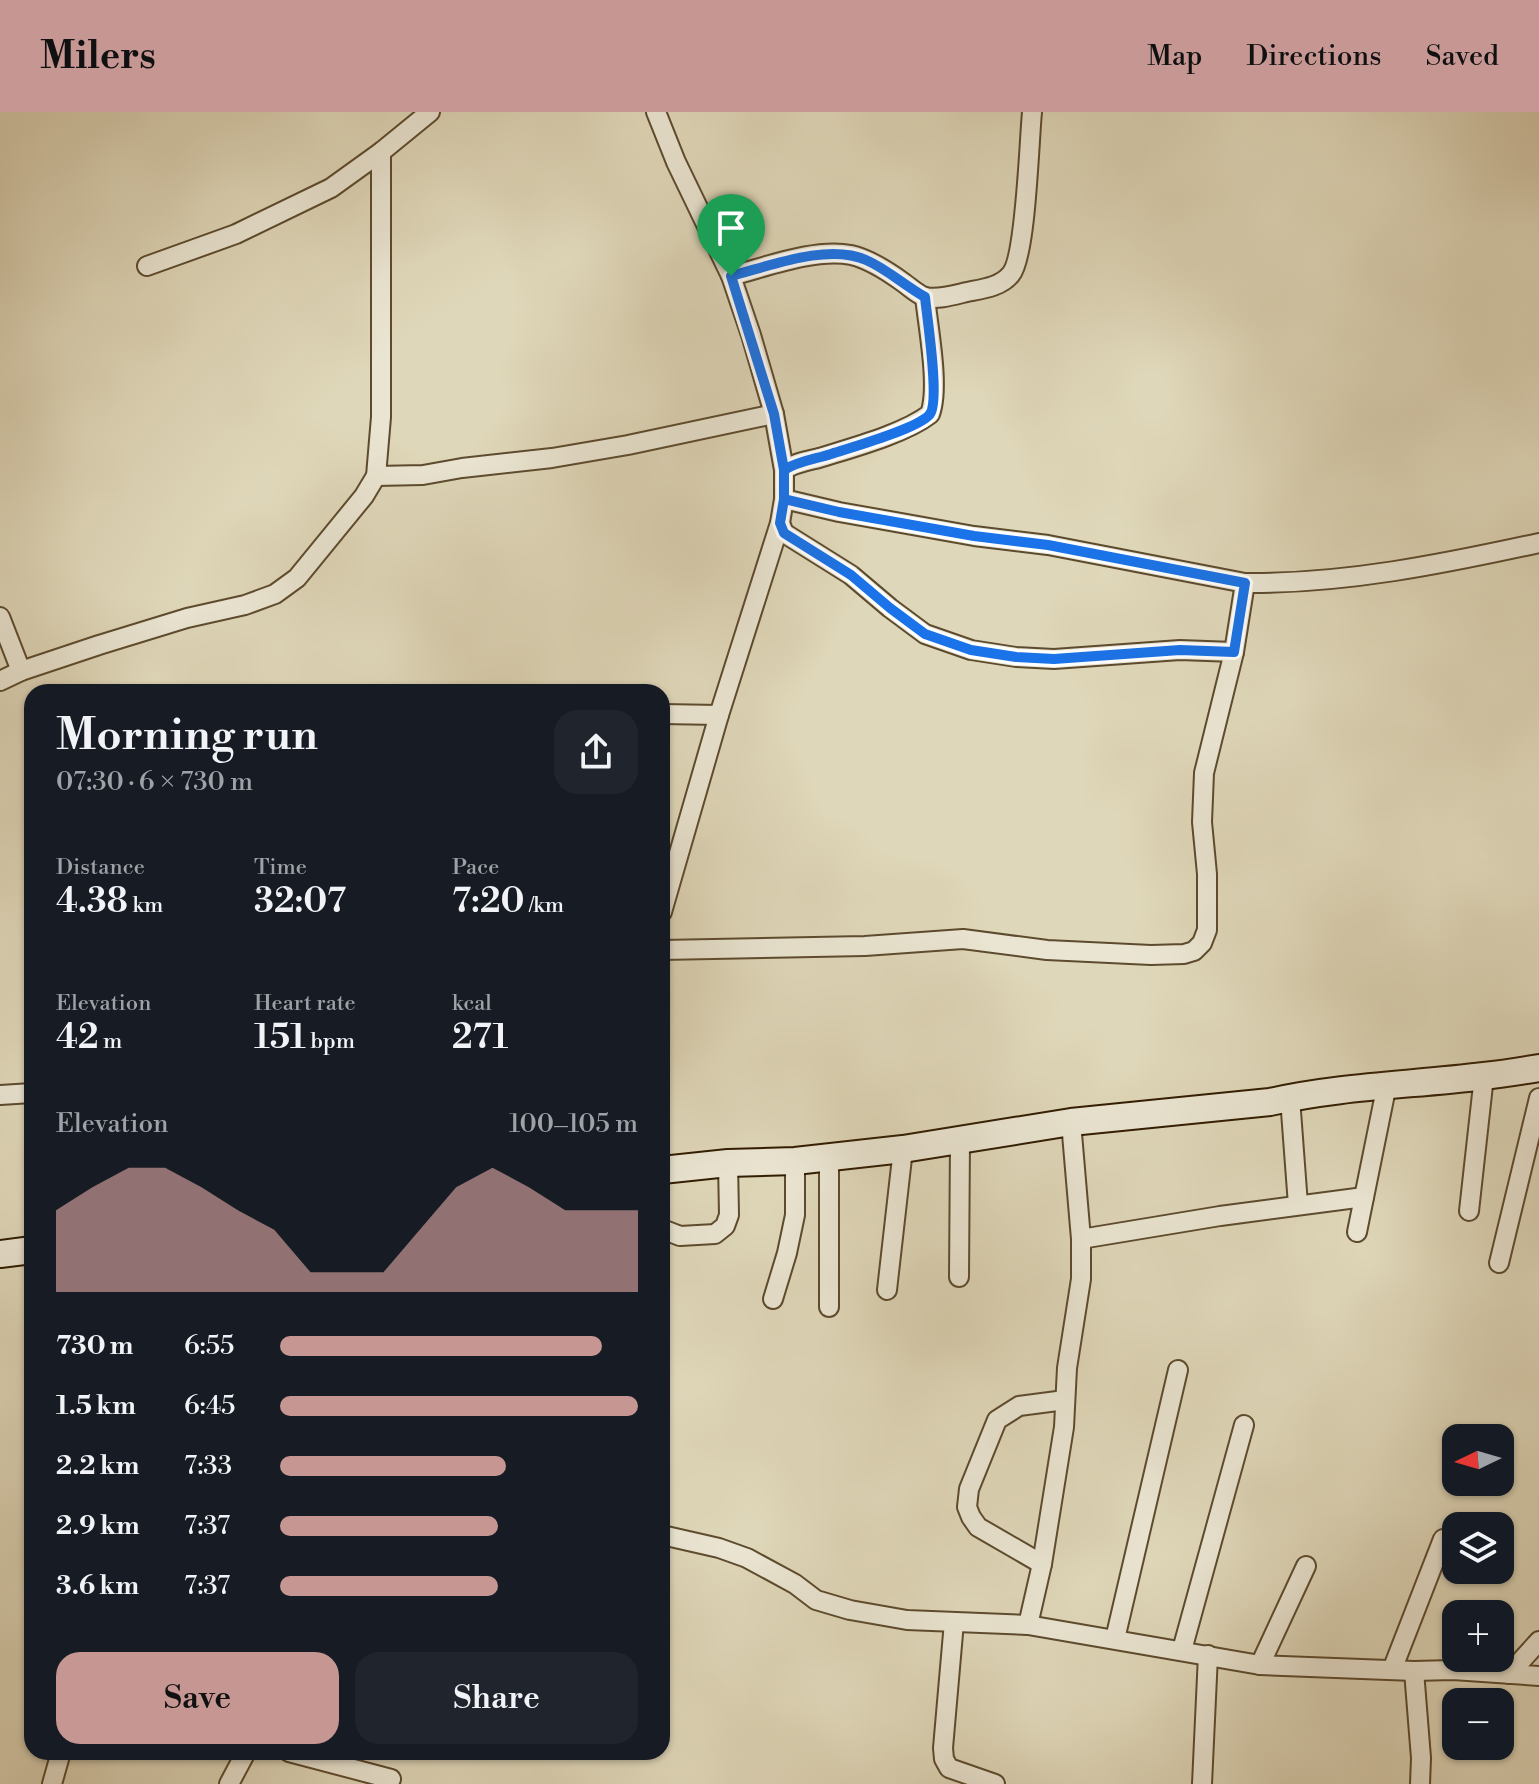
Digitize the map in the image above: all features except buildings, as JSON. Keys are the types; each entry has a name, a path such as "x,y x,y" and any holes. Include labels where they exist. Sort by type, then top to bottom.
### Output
{"main road":[{"path":"670,1169 795,1161 903,1149 1071,1122 1270,1102 1387,1084 1539,1068"},
{"path":"0,1254 24,1251"}],"street":[{"path":"147,266 236,234 331,188 430,112"},
{"path":"656,112 676,162 731,276 774,414 784,470 780,523 719,715 670,887"},
{"path":"731,276 833,253 867,260 925,297 941,297 995,286 1008,278 1018,261 1032,112"},
{"path":"0,681 21,671 158,627 245,605 275,594 297,578 357,506 376,476 381,417 381,152"},
{"path":"784,470 903,430 930,414 934,385 925,297"},
{"path":"376,476 423,475 552,458 774,414"},
{"path":"784,499 854,515 974,536 1048,545 1245,583 1272,584 1429,566 1539,543"},
{"path":"780,523 784,533 851,575 925,634 971,650 1054,659 1180,650 1234,652"},
{"path":"670,950 865,946 963,939 1047,950 1151,955 1194,951 1202,943 1207,930 1207,874 1202,822 1204,773 1234,652 1245,583"},
{"path":"0,617 21,671"},
{"path":"670,714 719,715"},
{"path":"1469,1211 1484,1076"},
{"path":"1357,1232 1387,1084"},
{"path":"0,1095 24,1094"},
{"path":"1290,1098 1298,1205"},
{"path":"1499,1263 1539,1098"},
{"path":"1028,1625 1042,1564 1064,1427 1067,1368 1081,1279 1081,1239 1071,1122"},
{"path":"959,1277 960,1141"},
{"path":"887,1290 903,1149"},
{"path":"829,1157 829,1307"},
{"path":"773,1299 795,1215 795,1161"},
{"path":"670,1232 680,1236 715,1234 725,1226 729,1215 728,1163"},
{"path":"1081,1239 1364,1197"},
{"path":"1115,1639 1178,1370"},
{"path":"1042,1564 978,1527 967,1507 969,1489 997,1420 1019,1406 1065,1400"},
{"path":"1182,1650 1244,1425"},
{"path":"670,1537 747,1558 795,1584 816,1600 850,1610 907,1620 1028,1625 1260,1665 1453,1670 1539,1676"},
{"path":"1392,1670 1442,1542"},
{"path":"1260,1665 1306,1566"},
{"path":"954,1622 944,1759 949,1768 995,1784"},
{"path":"1509,1674 1539,1641"},
{"path":"1202,1784 1208,1655"},
{"path":"1414,1671 1420,1784"},
{"path":"52,1784 59,1760"},
{"path":"229,1784 242,1760"},
{"path":"319,1760 391,1779"}],"route":[{"path":"731,276 774,414 784,470 780,523 784,533 851,575 925,634 971,650 1054,659 1180,650 1234,652 1245,583 1048,545 974,536 839,512 784,499 784,470 790,466 903,430 930,414 934,385 925,297 867,260 852,255 833,253 731,276"}]}
